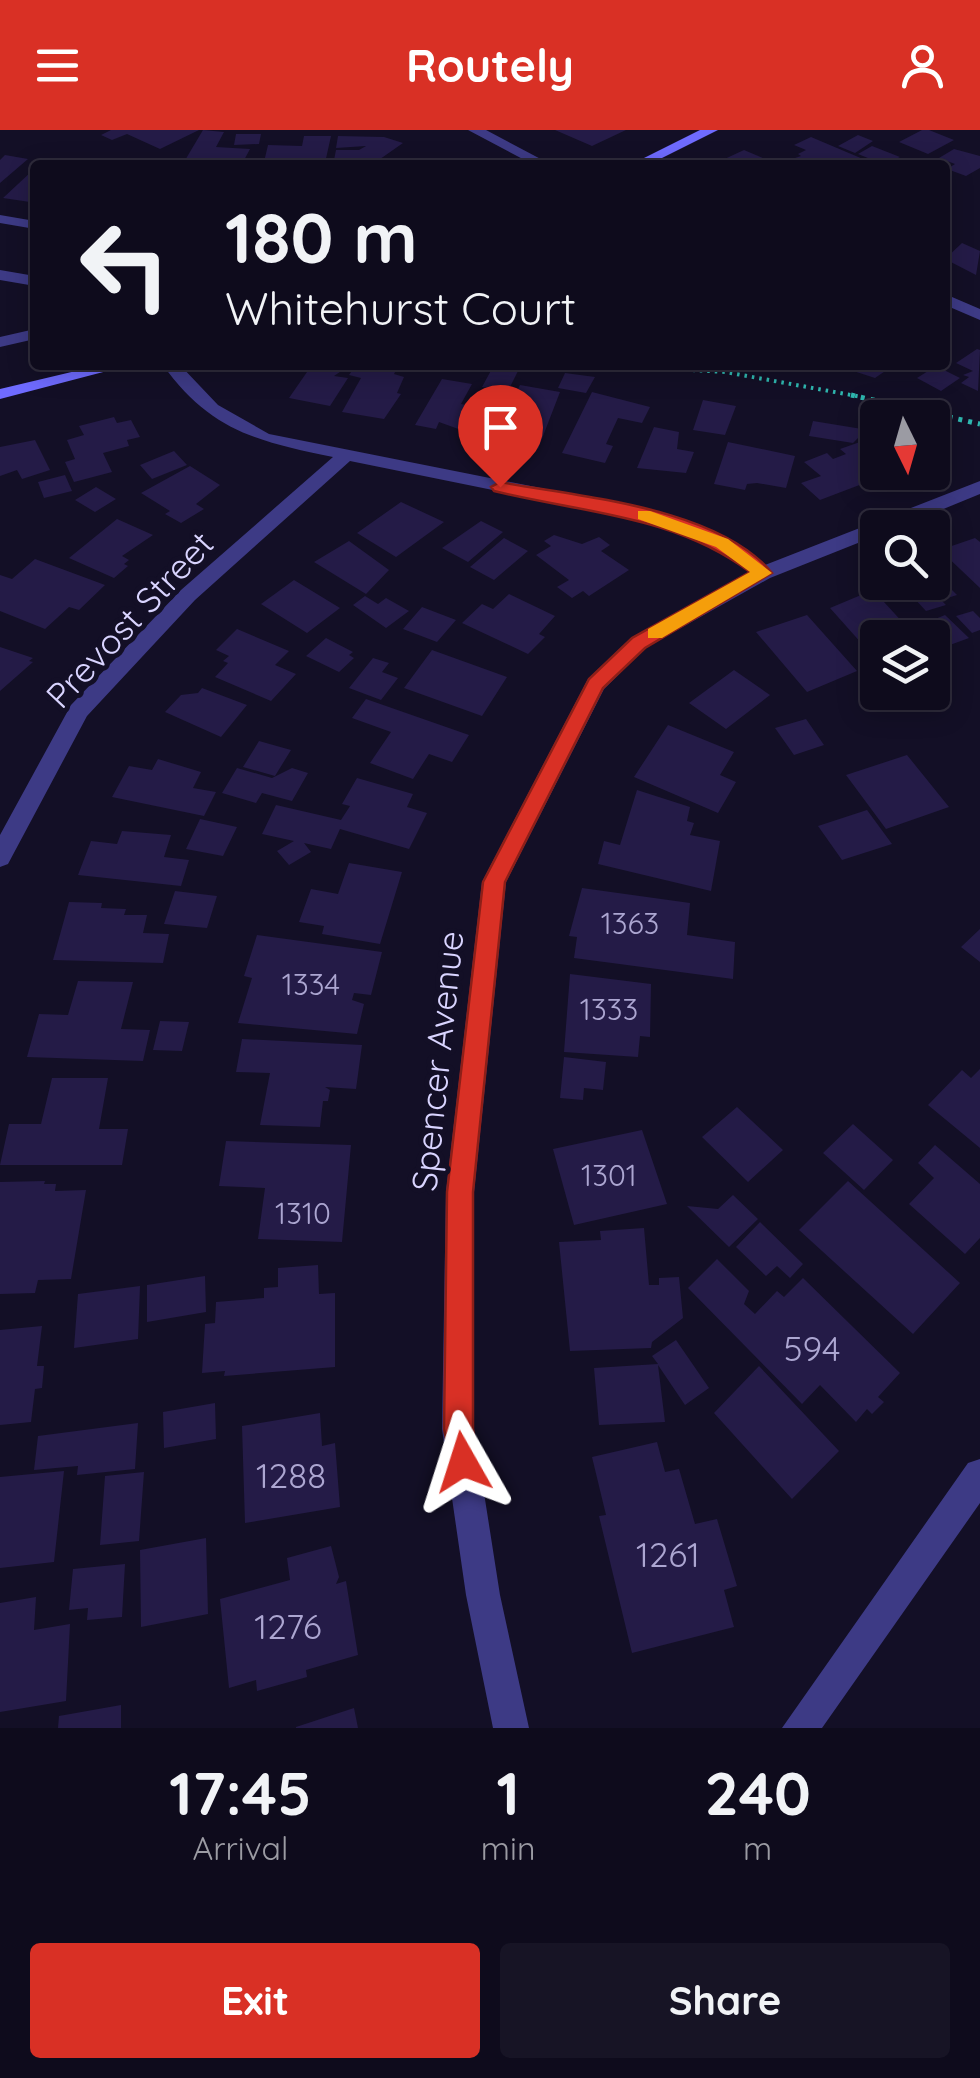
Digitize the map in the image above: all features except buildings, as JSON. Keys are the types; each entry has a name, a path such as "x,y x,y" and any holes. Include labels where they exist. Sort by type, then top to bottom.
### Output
{"main road":[{"path":"652,160 711,130"},
{"path":"0,394 101,370"}],"street":[{"path":"475,130 535,160"},
{"path":"0,219 30,224"},
{"path":"0,275 30,280"},
{"path":"950,301 980,315"},
{"path":"0,342 30,335"},
{"path":"175,370 230,424 264,438 656,517 722,543 763,573"},
{"name":"Prevost Street","path":"0,857 79,711 188,594 344,457"},
{"name":"Spencer Avenue","path":"923,510 980,487"},
{"name":"Spencer Avenue","path":"511,1728 484,1595 458,1429 460,1192 494,882 596,684 638,643 763,573 860,535"},
{"path":"800,1728 980,1475"}],"path":[{"path":"692,370 821,388 980,424"}],"slow traffic":[{"path":"644,515 722,543 763,573 655,634"}],"route":[{"path":"463,1462 458,1429 460,1192 494,882 596,684 638,643 763,573 722,543 656,517 500,487"}]}
